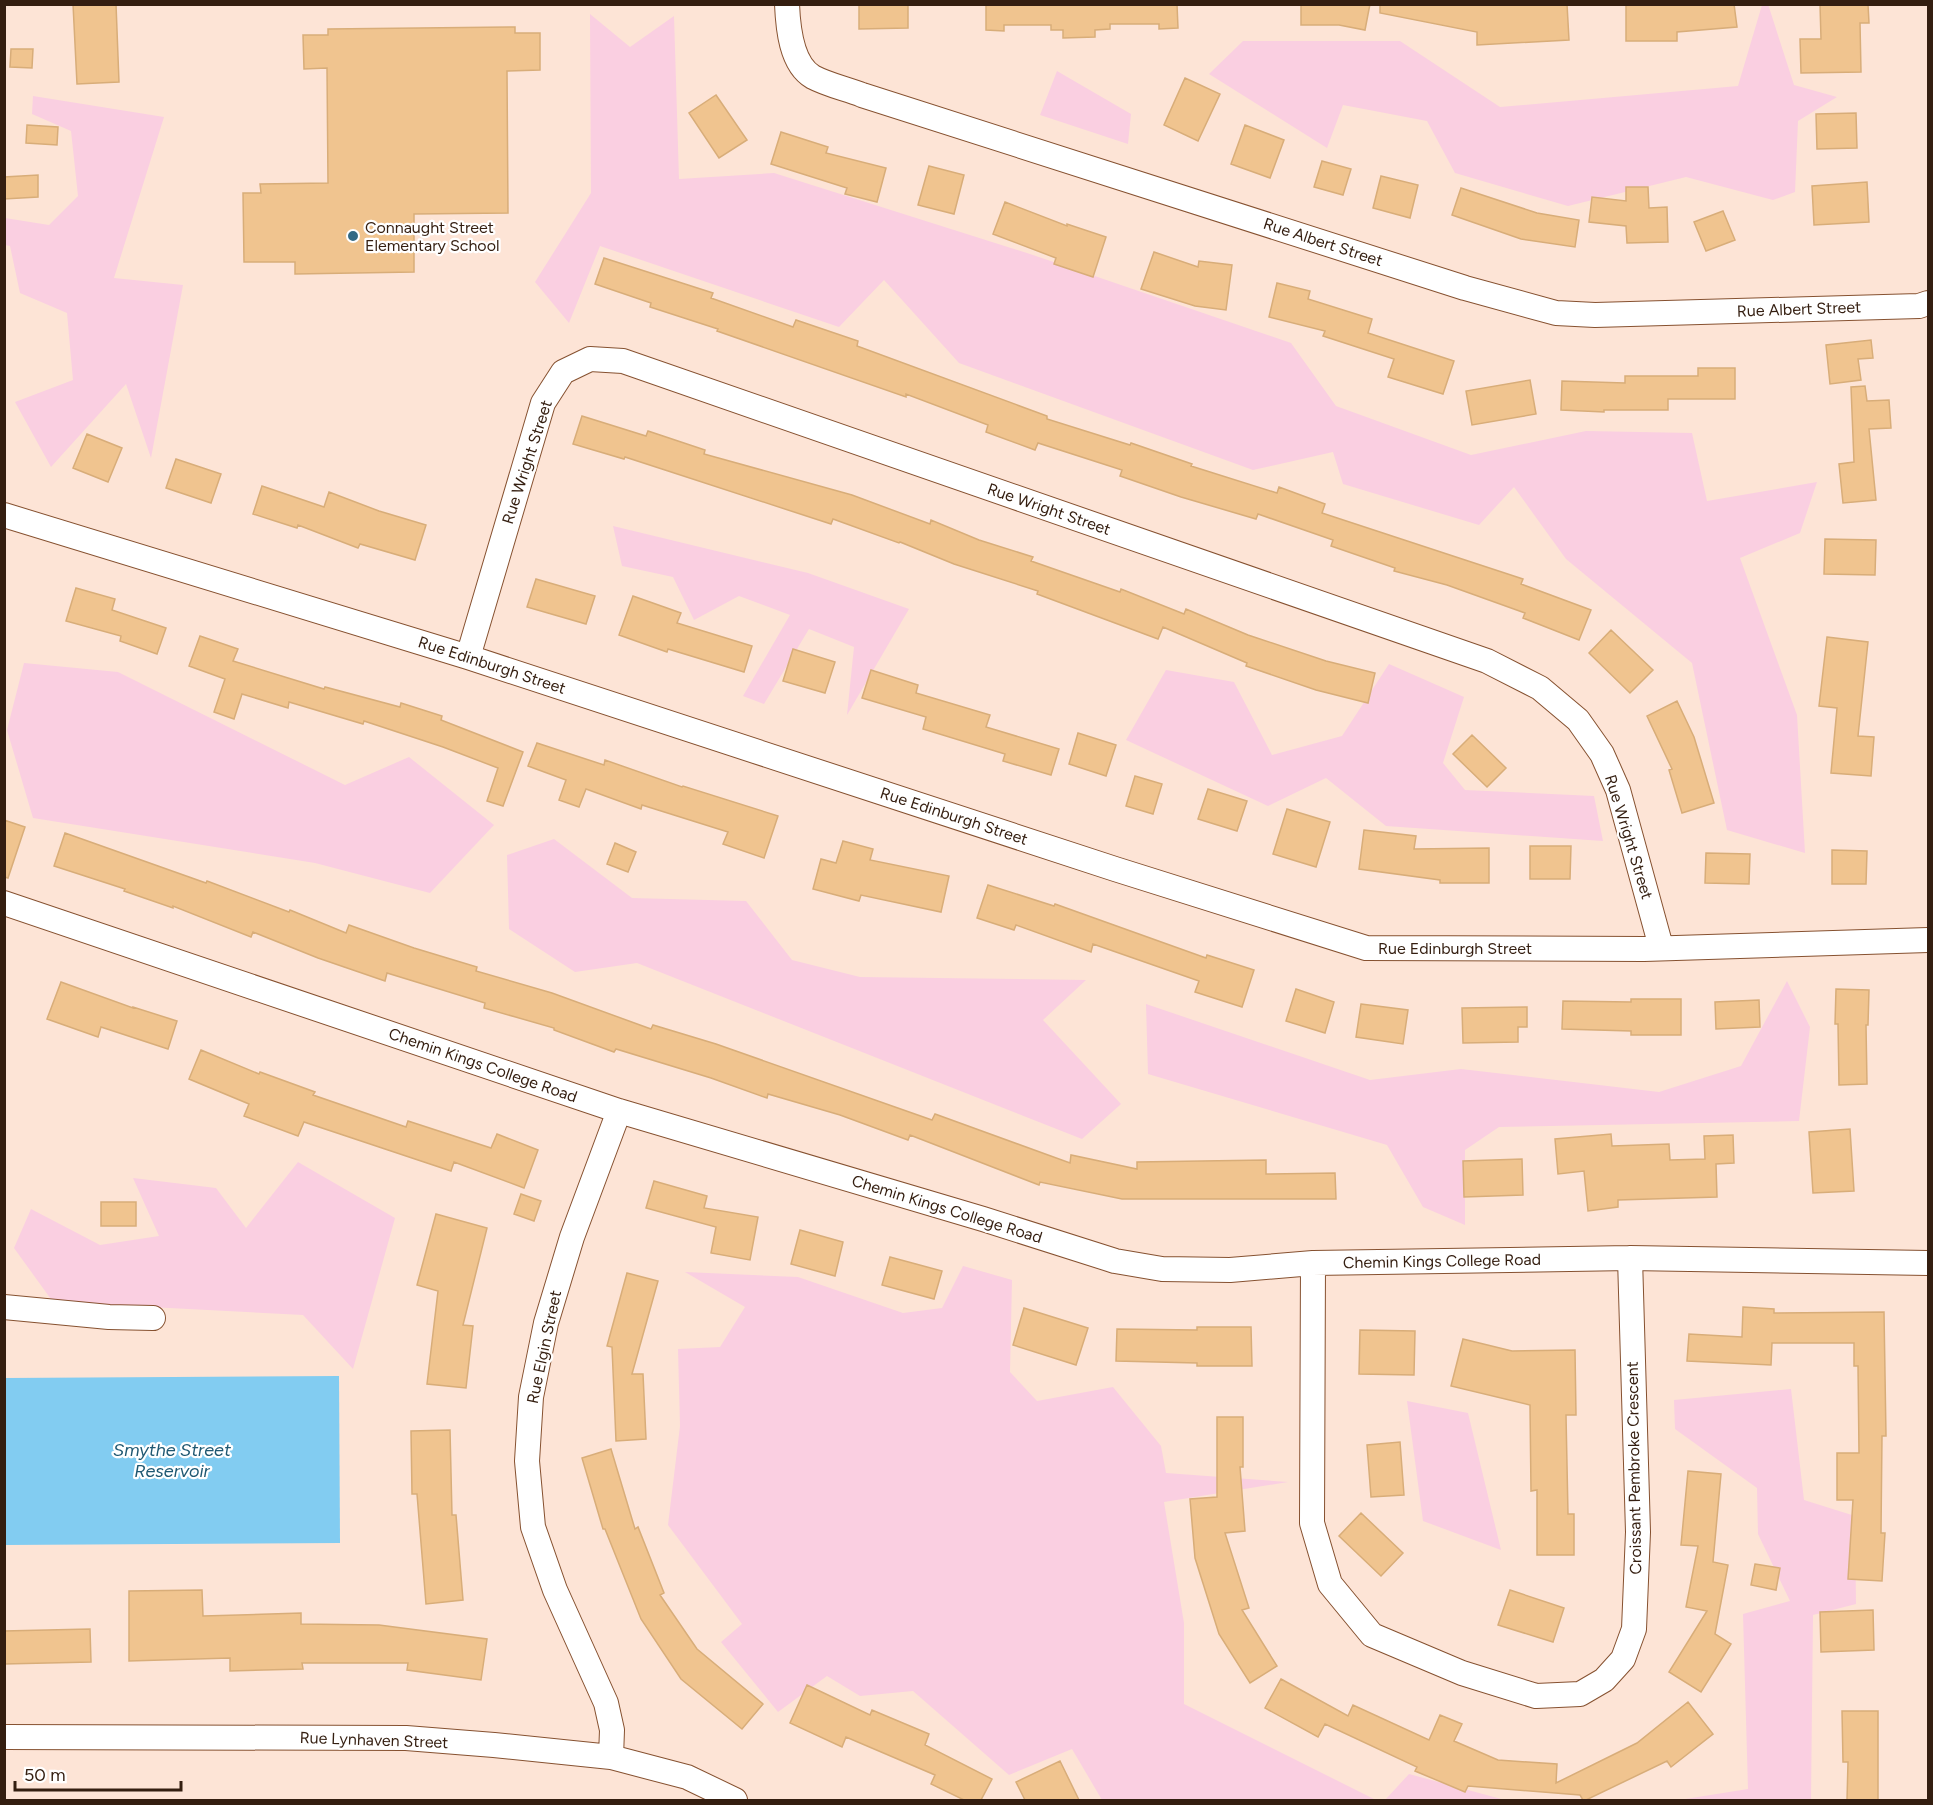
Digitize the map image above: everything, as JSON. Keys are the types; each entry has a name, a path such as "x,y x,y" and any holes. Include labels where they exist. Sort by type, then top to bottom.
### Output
{"street":[{"name":"Rue Albert Street","path":"787,4 794,54 812,76 862,95 1454,284 1556,313 1618,315 1919,306 1929,303"},
{"name":"Rue Wright Street","path":"468,657 543,403 563,372 590,359 622,361 1477,657 1540,688 1578,720 1602,754 1618,790 1661,947"},
{"name":"Rue Edinburgh Street","path":"4,515 468,657 1115,869 1366,948 1644,949 1929,940"},
{"name":"Chemin Kings College Road","path":"4,903 619,1111 983,1219 1115,1261 1162,1269 1230,1270 1313,1263 1630,1258 1929,1263"},
{"name":"Rue Elgin Street","path":"611,1757 612,1730 606,1703 555,1590 533,1527 527,1461 531,1397 546,1323 572,1237 619,1111"},
{"name":"Croissant Pembroke Crescent","path":"1313,1263 1312,1523 1330,1584 1372,1635 1462,1673 1536,1696 1580,1694 1604,1680 1623,1659 1634,1629 1638,1532 1630,1258"},
{"path":"4,1307 109,1317 153,1318"},
{"name":"Rue Lynhaven Street","path":"4,1737 406,1738 611,1757 687,1777 735,1800"}],"shaded area":[{"path":"1768,4 1794,85 1837,97 1798,121 1795,192 1773,200 1686,177 1568,206 1455,173 1427,121 1343,105 1327,148 1209,74 1243,41 1400,41 1500,107 1738,86 1762,5"},
{"path":"590,14 630,47 674,16 679,179 774,173 1033,255 1291,343 1336,406 1471,455 1586,431 1692,433 1707,501 1817,482 1800,533 1740,558 1797,715 1805,853 1727,830 1692,663 1566,559 1514,487 1479,525 1343,484 1333,452 1253,470 959,363 884,280 839,327 600,246 569,323 535,282 591,193"},
{"path":"1057,71 1131,114 1128,144 1040,115"},
{"path":"33,96 164,117 114,278 183,285 151,458 126,384 51,467 15,402 73,380 67,313 20,293 10,246 5,245 5,218 49,225 78,196 71,131 32,114"},
{"path":"613,526 808,573 909,609 847,715 854,647 809,629 764,704 743,696 790,615 739,596 694,620 673,577 622,566"},
{"path":"24,663 118,672 345,785 409,757 494,825 430,893 315,863 33,818 7,730"},
{"path":"1389,664 1464,697 1443,763 1465,790 1594,796 1603,841 1386,826 1326,778 1268,806 1126,740 1166,670 1234,682 1272,755 1342,736"},
{"path":"554,839 632,898 746,901 792,960 860,977 1086,980 1043,1020 1121,1104 1082,1139 637,963 575,972 509,929 507,855"},
{"path":"1787,981 1810,1027 1799,1121 1499,1127 1465,1150 1465,1225 1423,1207 1387,1145 1148,1074 1146,1004 1370,1080 1461,1069 1659,1092 1741,1066"},
{"path":"298,1162 395,1218 353,1369 303,1315 53,1302 14,1248 31,1209 100,1245 159,1236 133,1178 216,1188 246,1228"},
{"path":"963,1266 1012,1280 1010,1372 1037,1401 1113,1387 1161,1446 1166,1473 1288,1482 1164,1502 1184,1623 1184,1704 1376,1800 1102,1800 1072,1749 1009,1775 913,1691 860,1696 827,1676 778,1712 721,1642 742,1624 668,1525 680,1426 678,1349 720,1347 745,1307 685,1272 798,1277 903,1313 942,1308"},
{"path":"1791,1389 1804,1500 1855,1516 1856,1604 1813,1615 1811,1800 1679,1800 1748,1789 1743,1614 1790,1601 1758,1534 1757,1488 1675,1429 1674,1400"},
{"path":"1407,1401 1468,1413 1501,1550 1423,1521"},
{"path":"1409,1774 1505,1800 1385,1800"}],"water":[{"name":"Smythe Street Reservoir","path":"339,1376 340,1543 5,1545 5,1378"}],"building":[{"path":"73,4 116,4 119,82 77,84"},
{"path":"859,4 908,4 908,28 859,29"},
{"path":"986,4 1177,4 1178,28 1159,29 1159,24 1110,24 1110,29 1095,30 1095,37 1063,38 1063,30 1051,30 1051,25 1004,25 1004,31 986,30"},
{"path":"1301,4 1370,4 1365,30 1339,25 1301,25"},
{"path":"1380,4 1567,4 1569,40 1477,45 1477,32 1380,13"},
{"path":"1626,4 1734,4 1737,27 1677,32 1677,41 1626,41"},
{"path":"1820,4 1868,4 1869,23 1860,23 1861,72 1801,73 1800,39 1821,39"},
{"name":"Connaught Street Elementary School","path":"515,27 515,33 540,33 540,70 507,71 508,213 414,214 414,272 295,274 295,262 244,262 243,193 261,193 260,184 328,183 327,68 304,69 303,35 328,35 328,29"},
{"path":"11,49 33,49 32,68 10,67"},
{"path":"1185,78 1220,94 1198,141 1164,125"},
{"path":"716,95 747,140 719,158 689,113"},
{"path":"1856,113 1857,148 1817,149 1816,114"},
{"path":"27,125 58,127 57,145 26,143"},
{"path":"1245,125 1284,140 1270,178 1231,164"},
{"path":"781,132 828,147 826,153 886,168 877,202 845,194 847,188 771,164"},
{"path":"1322,161 1351,169 1343,195 1314,187"},
{"path":"929,166 964,175 954,214 918,205"},
{"path":"38,175 38,197 4,199 4,177"},
{"path":"1381,176 1418,185 1410,218 1373,208"},
{"path":"1867,182 1869,222 1814,225 1812,186"},
{"path":"1626,187 1648,187 1649,208 1667,207 1668,242 1627,243 1626,226 1589,222 1592,197 1626,201"},
{"path":"1461,188 1537,213 1579,220 1575,247 1521,239 1452,215"},
{"path":"1005,202 1067,226 1067,224 1106,237 1093,277 1054,264 1056,258 993,234"},
{"path":"1723,211 1735,240 1706,251 1694,222"},
{"path":"1154,252 1198,267 1199,261 1232,265 1226,310 1195,306 1141,289"},
{"path":"604,258 713,293 711,298 793,327 796,320 858,341 857,346 1047,416 1047,419 1130,445 1131,443 1192,464 1191,466 1277,493 1279,487 1325,504 1322,513 1523,579 1521,584 1591,610 1579,640 1523,618 1525,613 1447,585 1394,571 1395,568 1331,546 1333,540 1258,514 1256,519 1181,497 1120,476 1122,470 1038,443 1035,450 986,432 988,425 906,394 906,397 717,331 718,329 650,307 651,303 595,284"},
{"path":"1277,283 1310,291 1308,299 1372,319 1368,333 1454,361 1443,394 1388,377 1394,359 1323,336 1325,331 1269,317"},
{"path":"1871,340 1873,358 1858,359 1861,380 1830,384 1826,345"},
{"path":"1698,368 1735,368 1735,399 1668,399 1668,410 1604,410 1604,412 1561,410 1562,381 1625,383 1625,376 1698,376"},
{"path":"1530,380 1536,414 1472,425 1466,391"},
{"path":"1865,386 1867,401 1889,400 1891,428 1869,429 1876,500 1843,503 1839,464 1854,462 1851,387"},
{"path":"582,416 646,436 648,431 705,450 704,454 852,495 930,524 931,520 979,540 1033,557 1031,561 1120,592 1121,589 1184,614 1186,609 1248,635 1326,661 1375,673 1368,703 1316,690 1246,666 1247,663 1163,627 1158,639 1037,594 1038,591 954,564 833,519 831,524 625,457 624,459 573,444"},
{"path":"87,434 122,448 108,482 73,468"},
{"path":"176,459 221,474 211,503 166,488"},
{"path":"262,486 324,507 329,492 379,511 426,525 415,560 360,544 358,548 298,525 297,528 253,514"},
{"path":"1825,539 1876,540 1875,575 1824,574"},
{"path":"536,579 595,596 586,624 527,607"},
{"path":"76,588 115,599 112,610 166,628 157,654 120,641 121,636 66,621"},
{"path":"633,596 681,613 677,623 752,646 744,672 668,649 667,652 619,635"},
{"path":"1611,630 1653,670 1630,693 1589,653"},
{"path":"200,636 238,649 233,661 324,689 325,687 400,707 401,703 442,716 441,720 523,752 503,806 487,801 498,768 364,721 363,724 289,702 288,708 242,694 234,719 214,712 225,679 189,666"},
{"path":"1827,637 1868,642 1858,736 1874,737 1871,776 1831,773 1837,708 1819,706"},
{"path":"793,649 835,662 825,693 783,681"},
{"path":"871,670 918,685 916,693 990,715 986,727 1059,749 1051,775 1003,761 1005,754 923,729 926,717 862,698"},
{"path":"1677,701 1694,737 1714,803 1682,813 1669,770 1672,769 1647,716"},
{"path":"1078,733 1116,745 1106,776 1069,764"},
{"path":"1472,735 1506,768 1487,787 1453,754"},
{"path":"537,743 604,765 605,760 682,787 778,816 764,858 723,844 728,832 642,805 641,809 586,789 579,807 559,800 566,780 528,766"},
{"path":"1135,776 1162,784 1153,814 1126,806"},
{"path":"1208,789 1247,801 1237,831 1198,819"},
{"path":"1287,809 1330,822 1316,867 1273,854"},
{"path":"4,820 25,827 8,878 4,877"},
{"path":"1364,830 1416,836 1414,849 1489,848 1489,883 1440,883 1440,880 1359,869"},
{"path":"65,833 206,883 207,881 289,912 290,910 346,933 349,925 477,967 476,971 552,993 651,1029 653,1025 716,1044 932,1120 935,1114 1070,1163 1071,1155 1137,1169 1137,1162 1266,1160 1266,1174 1335,1173 1336,1199 1122,1199 1040,1182 1039,1185 910,1135 908,1140 840,1115 768,1094 767,1098 616,1049 614,1052 554,1030 554,1028 484,1008 485,1003 387,973 385,981 253,932 251,937 173,906 173,908 124,891 125,889 54,866"},
{"path":"843,841 873,849 870,860 949,876 941,912 861,895 859,901 813,889 821,859 836,863"},
{"path":"615,843 636,852 628,872 607,864"},
{"path":"1530,846 1571,846 1570,879 1530,879"},
{"path":"1832,850 1867,851 1866,884 1832,884"},
{"path":"1706,853 1750,854 1749,884 1705,883"},
{"path":"988,885 1054,906 1055,904 1206,958 1207,955 1254,970 1242,1007 1195,992 1199,981 1093,944 1091,952 1016,925 1014,930 977,918"},
{"path":"61,982 177,1021 168,1049 101,1027 98,1037 47,1019"},
{"path":"1296,989 1334,1002 1325,1033 1286,1021"},
{"path":"1836,989 1869,990 1868,1025 1866,1025 1867,1084 1839,1085 1838,1024 1835,1024"},
{"path":"1631,999 1681,999 1681,1035 1631,1035 1631,1031 1562,1029 1563,1001 1631,1002"},
{"path":"1759,1000 1760,1027 1716,1029 1715,1002"},
{"path":"1361,1004 1408,1010 1403,1044 1356,1037"},
{"path":"1527,1007 1527,1027 1518,1027 1518,1042 1463,1043 1462,1008"},
{"path":"201,1050 259,1074 260,1072 315,1092 313,1095 406,1127 408,1121 491,1148 497,1134 538,1150 524,1188 454,1162 451,1171 304,1122 298,1136 244,1116 249,1104 189,1079"},
{"path":"1850,1129 1854,1191 1813,1193 1809,1132"},
{"path":"1611,1134 1612,1146 1669,1144 1670,1160 1705,1159 1704,1136 1733,1135 1734,1163 1716,1164 1717,1197 1618,1200 1618,1207 1588,1211 1584,1171 1558,1174 1555,1139"},
{"path":"1522,1159 1523,1195 1464,1197 1463,1161"},
{"path":"654,1181 707,1196 704,1208 758,1217 750,1260 711,1253 716,1227 646,1208"},
{"path":"521,1194 541,1201 534,1221 514,1214"},
{"path":"101,1202 136,1202 136,1226 101,1226"},
{"path":"436,1214 487,1228 463,1325 473,1326 466,1388 427,1384 438,1291 417,1285"},
{"path":"800,1230 843,1242 835,1276 791,1264"},
{"path":"890,1257 942,1271 934,1299 882,1285"},
{"path":"627,1273 658,1281 632,1374 643,1374 646,1439 616,1441 612,1347 607,1346"},
{"path":"1743,1307 1774,1309 1774,1313 1884,1312 1886,1436 1882,1436 1881,1533 1885,1533 1882,1581 1848,1579 1853,1500 1837,1500 1837,1453 1859,1453 1858,1366 1854,1366 1854,1343 1772,1343 1771,1365 1687,1361 1689,1334 1742,1337"},
{"path":"1024,1308 1088,1328 1076,1365 1013,1345"},
{"path":"1197,1327 1251,1327 1252,1366 1197,1366 1197,1363 1116,1361 1117,1329 1197,1330"},
{"path":"1360,1330 1415,1331 1414,1375 1359,1374"},
{"path":"1463,1339 1512,1351 1575,1350 1576,1415 1566,1415 1568,1514 1574,1514 1574,1555 1537,1555 1537,1490 1531,1491 1530,1405 1451,1386"},
{"path":"1217,1417 1243,1417 1243,1467 1240,1467 1245,1531 1225,1533 1249,1608 1242,1610 1277,1666 1250,1683 1219,1634 1195,1558 1190,1499 1217,1497"},
{"path":"450,1430 452,1515 456,1515 463,1600 426,1604 417,1494 412,1494 411,1431"},
{"path":"1400,1442 1404,1495 1371,1497 1367,1445"},
{"path":"611,1449 635,1529 638,1527 664,1593 660,1595 697,1649 763,1704 742,1729 681,1679 641,1619 605,1529 603,1529 582,1458"},
{"path":"1688,1471 1721,1474 1713,1562 1728,1565 1715,1634 1731,1644 1701,1692 1669,1672 1707,1611 1686,1607 1698,1546 1681,1545"},
{"path":"1361,1513 1403,1553 1381,1576 1339,1536"},
{"path":"1755,1564 1780,1568 1776,1590 1751,1585"},
{"path":"202,1590 203,1616 301,1613 301,1624 379,1625 487,1639 481,1680 407,1670 408,1663 302,1663 303,1669 230,1671 230,1658 129,1661 129,1591"},
{"path":"1510,1590 1564,1608 1553,1642 1498,1625"},
{"path":"1873,1610 1874,1650 1821,1652 1820,1612"},
{"path":"90,1629 91,1662 4,1664 4,1631"},
{"path":"1281,1679 1348,1716 1353,1705 1429,1740 1440,1715 1462,1724 1454,1741 1498,1760 1557,1764 1556,1783 1637,1743 1688,1702 1713,1734 1671,1767 1667,1761 1586,1800 1583,1800 1580,1795 1468,1786 1465,1792 1415,1771 1417,1767 1325,1724 1318,1737 1265,1708"},
{"path":"807,1685 870,1715 872,1710 929,1734 925,1745 992,1779 981,1800 964,1800 931,1784 935,1775 846,1737 842,1747 790,1723"},
{"path":"1842,1711 1878,1711 1878,1800 1847,1800 1848,1762 1843,1762"},
{"path":"1060,1761 1079,1800 1025,1800 1016,1782"}],"place":[{"name":"Connaught Street Elementary School","path":"353,236"}]}
